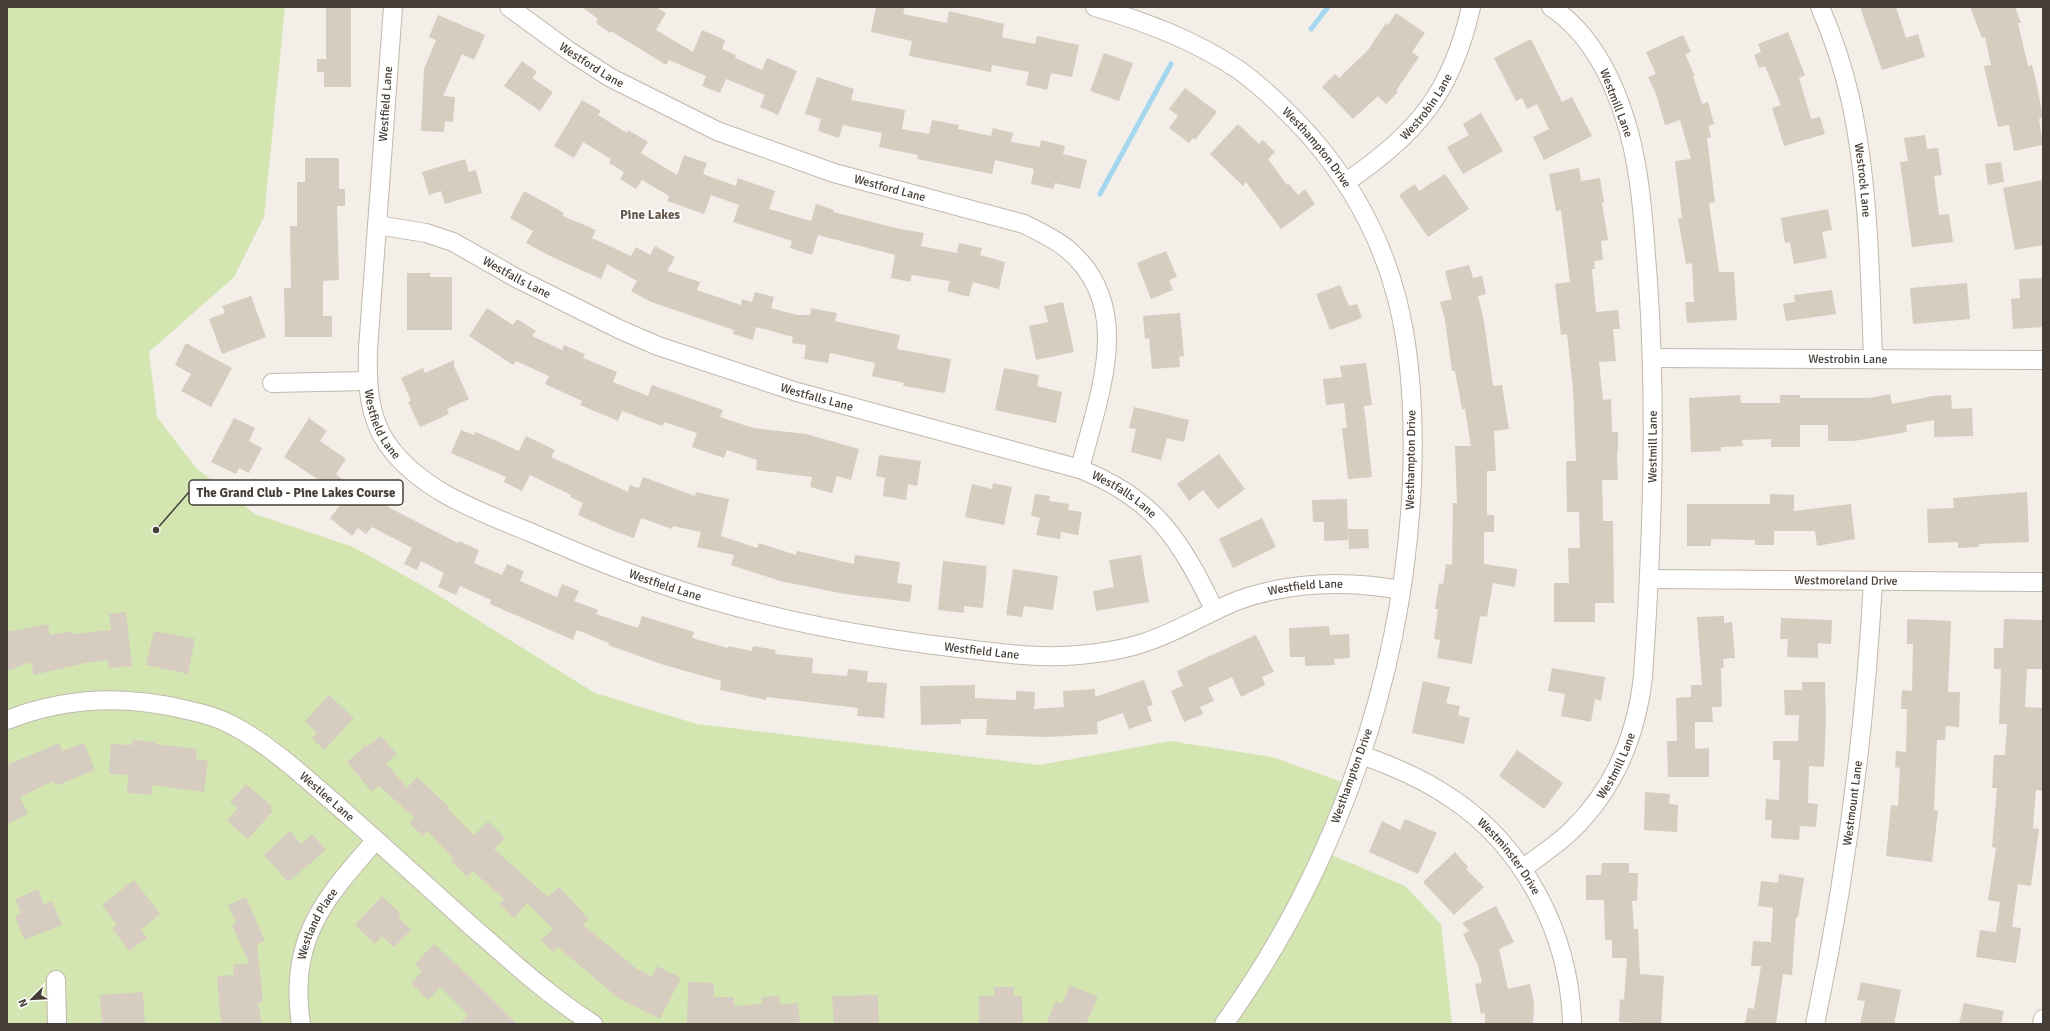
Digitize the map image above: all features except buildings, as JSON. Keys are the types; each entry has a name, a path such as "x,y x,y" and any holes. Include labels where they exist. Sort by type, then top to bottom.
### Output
{"street":[{"name":"Westfield Lane","path":"393,7 367,381 376,421 388,445 410,469 435,488 486,514 616,568 655,582 767,614 908,642 974,650 1055,656 1101,653 1144,643 1215,611 1261,593 1315,583 1348,583 1401,590"},
{"name":"Westford Lane","path":"509,7 569,51 611,78 717,131 834,173 1024,224 1050,237 1066,248 1081,264 1093,282 1102,298 1107,320 1107,363 1080,469"},
{"name":"Westhampton Drive","path":"1095,7 1174,34 1198,46 1240,71 1270,95 1294,119 1331,161 1346,182 1370,224 1389,270 1398,300 1408,351 1411,380 1413,459 1410,521 1401,590 1387,665 1361,754 1328,842 1288,925 1224,1024"},
{"name":"Westrobin Lane","path":"1346,182 1373,164 1398,143 1428,110 1443,88 1457,58 1471,7"},
{"name":"Westmill Lane","path":"1522,869 1560,841 1590,812 1608,788 1621,763 1630,739 1641,699 1650,579 1654,475 1653,358 1643,221 1637,172 1630,135 1610,82 1592,48 1569,21 1550,7"},
{"name":"Westrock Lane","path":"1820,7 1846,82 1857,138 1866,217 1873,359"},
{"name":"Westfalls Lane","path":"377,225 414,230 453,242 518,279 621,330 673,351 797,392 1080,469 1117,486 1151,511 1181,546 1215,611"},
{"name":"Westrobin Lane","path":"1653,358 2043,360"},
{"path":"272,383 367,381"},
{"name":"Westmoreland Drive","path":"1650,579 2043,582"},
{"name":"Westmount Lane","path":"1815,1024 1830,946 1856,788 1867,679 1873,581"},
{"name":"Westlee Lane","path":"7,720 42,708 91,700 116,699 166,704 229,723 274,751 506,956 566,1006 593,1024"},
{"name":"Westminster Drive","path":"1361,754 1413,776 1452,798 1494,834 1522,869 1545,909 1559,942 1568,976 1572,1024"},
{"name":"Westland Place","path":"301,1024 298,976 300,960 310,931 316,917 332,891 376,840"},
{"path":"56,980 58,1024"},
{"path":"2042,1024 2043,1019"}],"green space":[{"path":"7,7 285,7 264,217 234,277 149,352 157,417 196,468 255,514 353,547 425,587 595,693 697,724 1040,765 1170,741 1272,757 1342,782 1315,848 1405,886 1441,924 1452,1024 7,1024"}],"waterway":[{"path":"1311,29 1328,7"},
{"path":"1100,194 1171,64"}],"place":[{"name":"The Grand Club - Pine Lakes Course","path":"156,530"}],"district":[{"name":"Pine Lakes","path":"650,215"}]}
